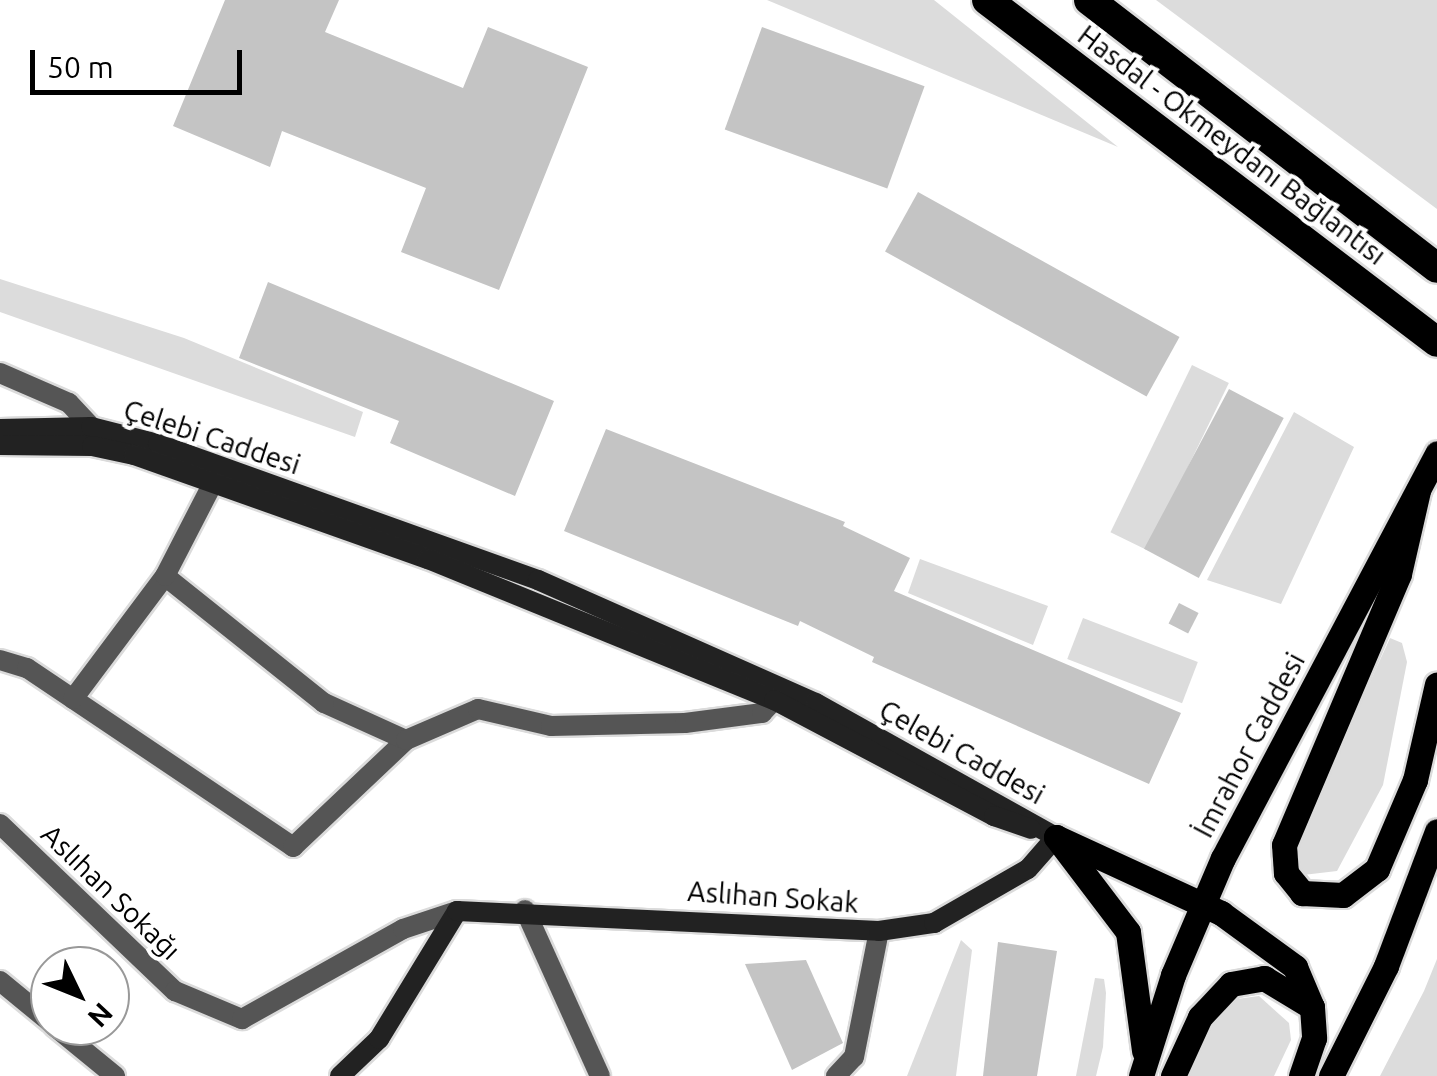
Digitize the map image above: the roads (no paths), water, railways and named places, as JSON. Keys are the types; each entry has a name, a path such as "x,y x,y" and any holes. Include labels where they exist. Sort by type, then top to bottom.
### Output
{"highway":[{"name":"Hasdal - Okmeydanı Bağlantısı","path":"987,0 1437,342"},
{"name":"Hasdal - Okmeydanı Bağlantısı","path":"1089,0 1437,268"}],"main road":[{"name":"İmrahor Caddesi","path":"1143,1070 1202,905 1437,453"},
{"path":"1418,491 1399,574 1284,845 1286,873 1302,893 1343,896 1377,868 1415,780 1437,684"},
{"path":"1331,1076 1392,952 1437,831"},
{"path":"1056,837 1202,905 1277,950 1295,967 1312,1007 1314,1038 1301,1076"},
{"path":"1056,837 1128,932 1143,1070"},
{"path":"1172,1076 1200,1018 1231,984 1264,978 1312,1007"}],"street":[{"path":"0,373 69,403 91,436"},
{"name":"Çelebi Caddesi","path":"0,429 91,436 217,473 538,580 777,694 1056,837"},
{"name":"Çelebi Caddesi","path":"0,445 91,436"},
{"path":"73,699 165,576 217,473"},
{"path":"165,576 324,703 406,740"},
{"path":"0,660 27,668 293,847 406,740 478,709 551,726 685,724 762,713 777,694"},
{"name":"Aslıhan Sokağı","path":"0,824 176,991 242,1018 403,929 457,910"},
{"name":"Aslıhan Sokak","path":"457,910 525,910 879,932 934,923 1028,869 1056,837"},
{"path":"346,1074 379,1039 457,910"},
{"path":"525,910 600,1076"},
{"path":"836,1076 854,1057 879,932"},
{"path":"0,981 30,1006"},
{"path":"79,1046 115,1076"}]}
